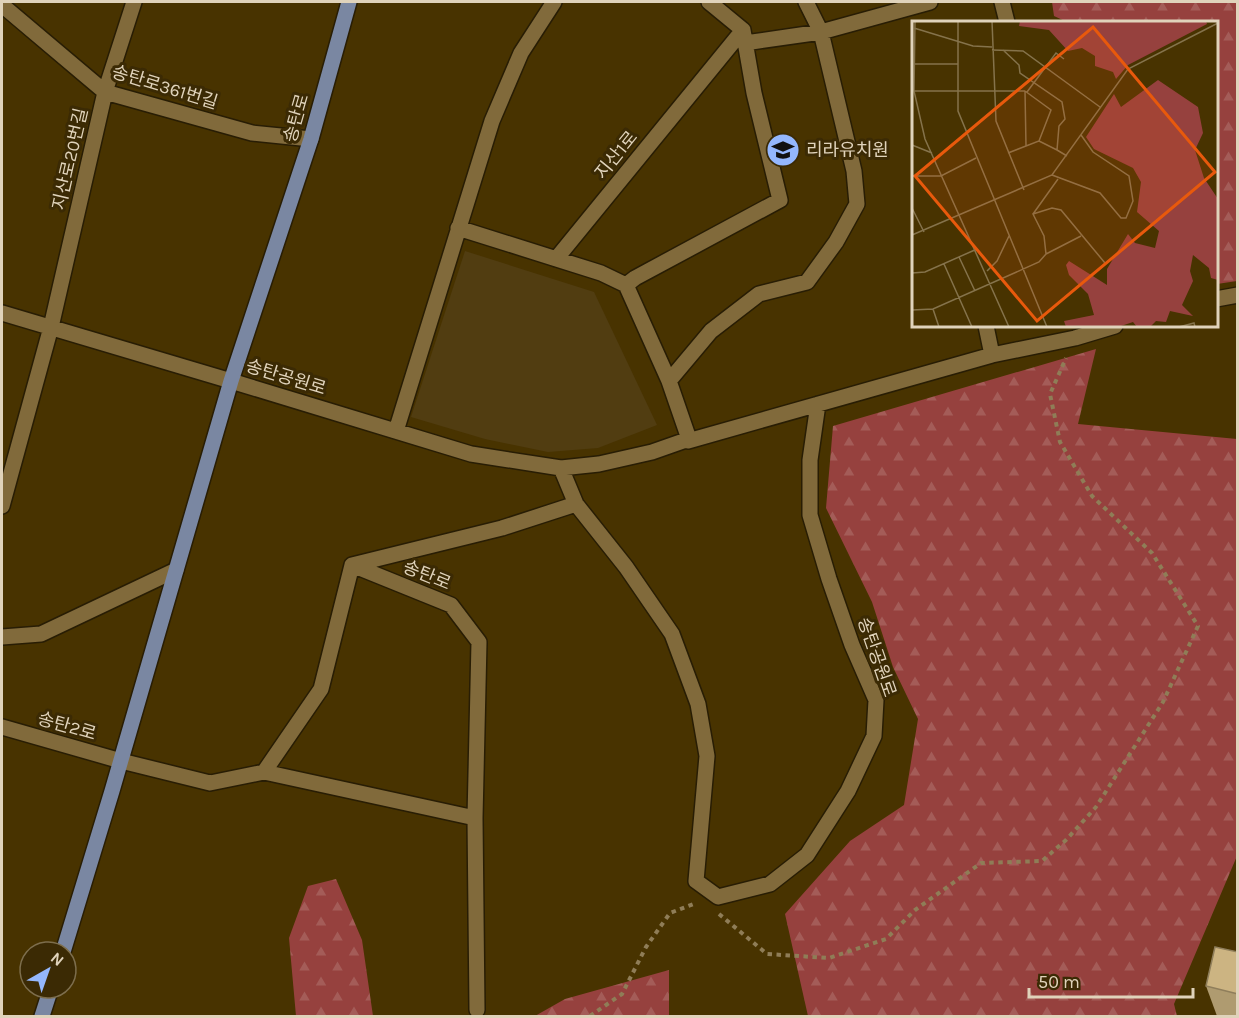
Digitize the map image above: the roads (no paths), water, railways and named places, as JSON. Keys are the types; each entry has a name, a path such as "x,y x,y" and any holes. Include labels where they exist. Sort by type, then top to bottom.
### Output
{"main road":[{"name":"송탄로","path":"67,940 231,381 310,139 349,2"},
{"path":"42,1017 47,1000"}],"street":[{"name":"지산로20번길","path":"51,327 105,92 134,2"},
{"path":"396,431 492,121 521,53 554,2"},
{"path":"626,285 634,278 780,200 754,93 744,37 709,2"},
{"path":"669,381 711,331 759,294 807,282 836,242 857,204 854,171 821,32 806,2"},
{"path":"744,37 821,32 913,4 930,2"},
{"path":"1002,2 1007,21"},
{"path":"913,4 918,21"},
{"name":"송탄로361번길","path":"2,5 105,92 252,133 310,139"},
{"name":"지산1로","path":"556,259 744,37"},
{"path":"458,228 601,273 626,285 669,381 689,439"},
{"path":"1218,299 1238,295"},
{"name":"송탄공원로","path":"2,313 471,454 561,468 599,464 652,452 689,439 688,441 992,355 1075,338 1112,327"},
{"path":"2,506 51,327"},
{"path":"986,327 992,355"},
{"name":"송탄공원로","path":"576,504 626,567 672,634 698,704 707,756 696,882 718,897 770,884 807,855 848,791 874,736 876,700 852,645 810,515 810,460 818,404"},
{"path":"264,772 321,689 352,565 502,528 576,504 561,468"},
{"name":"송탄로","path":"352,565 451,605 479,642 475,818 477,1010"},
{"path":"2,636 41,634 176,570"},
{"name":"송탄2로","path":"2,728 121,761"},
{"path":"121,761 210,783 264,772 475,818"}],"place":[{"name":"리라유치원","path":"783,150"}]}
